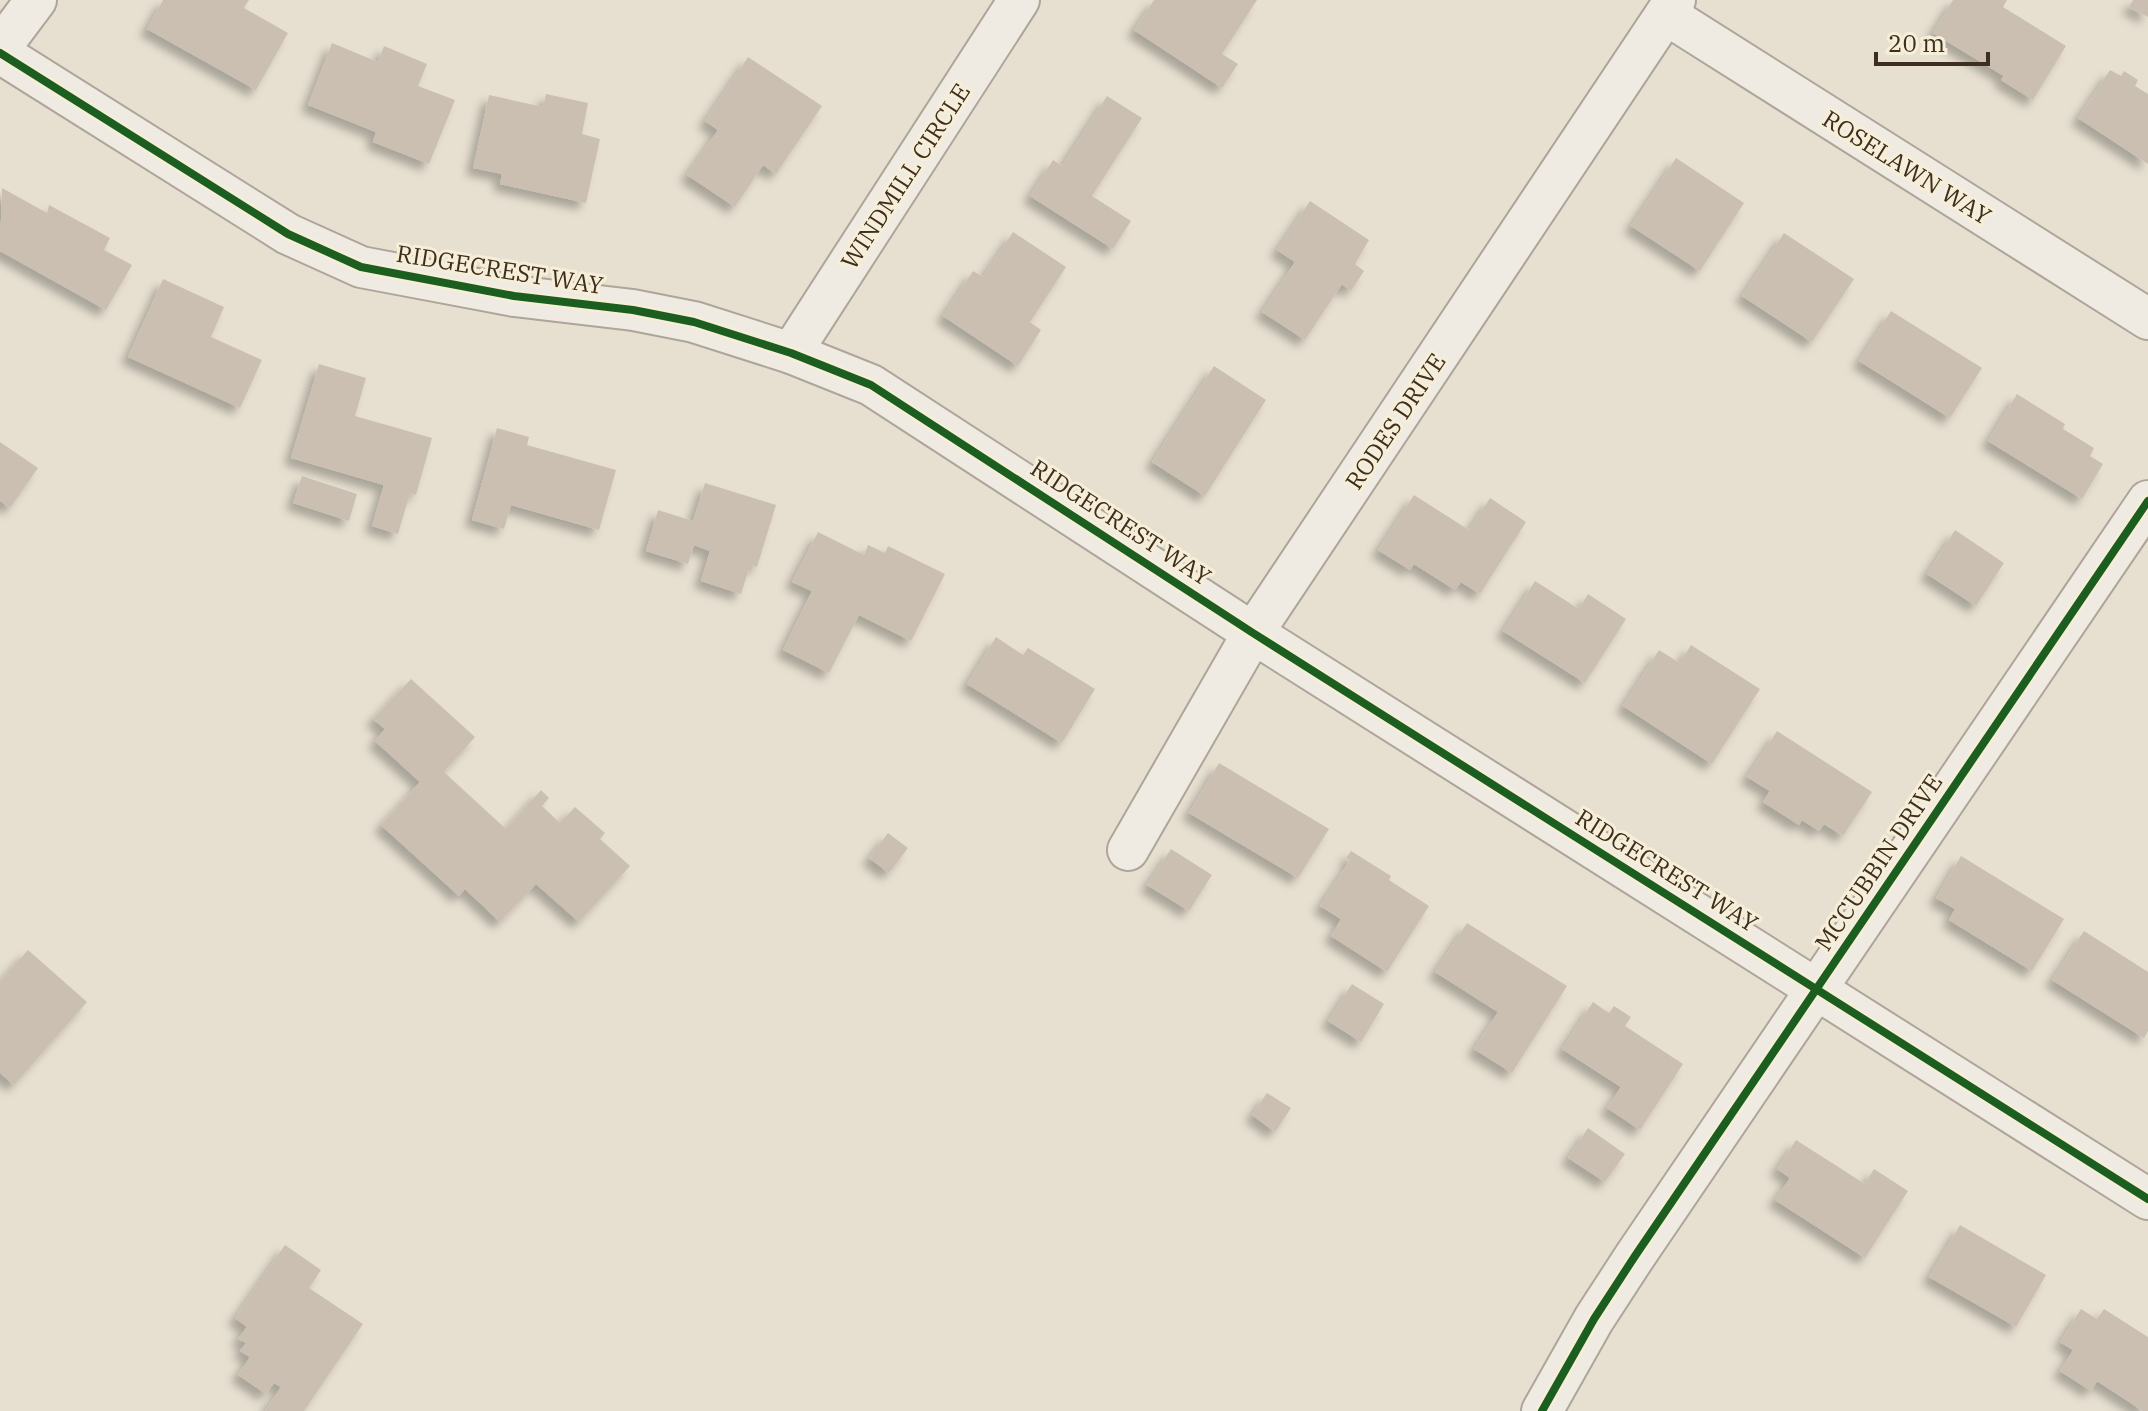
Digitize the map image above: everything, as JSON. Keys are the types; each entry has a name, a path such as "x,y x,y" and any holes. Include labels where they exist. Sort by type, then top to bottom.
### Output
{"street":[{"path":"0,50 36,0"},
{"name":"WINDMILL CIRCLE","path":"791,353 1019,0"},
{"name":"ROSELAWN WAY","path":"1671,7 2148,319"},
{"name":"RODES DRIVE","path":"1128,850 1253,633 1671,7"},
{"name":"RIDGECREST WAY","path":"0,50 288,234 361,267 514,296 633,310 694,322 791,353 871,385 1253,633 2148,1199"},
{"name":"MCCUBBIN DRIVE","path":"1542,1411 1611,1294 2148,501"}],"building":[{"path":"163,0 249,0 244,8 288,33 256,90 147,29"},
{"path":"1154,0 1257,0 1222,54 1238,64 1222,88 1134,30"},
{"path":"1953,0 2007,0 2003,7 2066,46 2033,100 2001,80 2004,76 1933,33"},
{"path":"2133,0 2148,0 2148,17 2129,7"},
{"path":"332,43 378,62 384,46 427,64 418,86 455,100 429,164 373,142 376,132 308,105"},
{"path":"748,57 822,106 776,174 763,165 735,207 687,175 718,130 705,121"},
{"path":"2110,70 2121,76 2124,71 2138,80 2135,86 2148,94 2148,164 2078,118"},
{"path":"546,94 588,103 582,134 600,139 586,203 500,184 502,174 473,168 489,95 543,107"},
{"path":"1107,96 1142,118 1092,196 1131,221 1113,249 1030,196 1053,160 1062,166"},
{"path":"1676,158 1744,203 1700,271 1631,226"},
{"path":"2,188 47,213 49,205 110,238 104,250 132,265 106,310 0,251"},
{"path":"1310,201 1369,240 1355,264 1364,271 1351,291 1342,284 1305,340 1262,312 1295,262 1277,250"},
{"path":"1013,232 1066,267 1030,322 1041,330 1018,366 943,316 973,271 983,277"},
{"path":"1784,233 1854,279 1812,342 1742,296"},
{"path":"163,279 224,307 211,337 262,360 240,408 128,357"},
{"path":"1891,311 1982,368 1950,418 1859,361"},
{"path":"319,364 366,378 355,416 432,438 416,495 410,493 398,534 372,526 384,485 291,458"},
{"path":"1214,366 1266,400 1205,496 1152,462"},
{"path":"2017,394 2065,424 2063,429 2094,448 2090,456 2103,464 2082,499 1988,441"},
{"path":"497,428 529,437 527,445 616,470 599,530 511,505 504,529 472,520"},
{"path":"0,442 38,468 10,508 0,501"},
{"path":"302,476 357,494 349,521 293,503"},
{"path":"705,483 776,505 757,567 750,565 741,594 701,581 710,551 694,545 688,564 646,551 658,510 693,521"},
{"path":"1414,495 1469,530 1490,498 1526,522 1480,594 1461,582 1455,590 1414,564 1410,570 1378,550"},
{"path":"1955,530 2004,563 1976,606 1927,574"},
{"path":"818,532 864,555 868,545 885,553 888,546 945,574 911,641 859,615 829,673 783,650 812,591 792,582"},
{"path":"1535,581 1579,609 1588,594 1626,619 1585,683 1503,631"},
{"path":"996,637 1023,655 1028,648 1095,689 1062,743 967,684"},
{"path":"1691,645 1760,689 1712,764 1623,706 1659,650 1680,663"},
{"path":"411,679 475,737 444,772 506,829 541,790 549,798 542,806 560,823 575,807 605,833 600,839 630,866 579,922 536,884 500,922 465,889 459,896 381,825 420,782 375,741 385,729 373,719"},
{"path":"1777,731 1872,792 1843,836 1824,824 1819,831 1802,820 1799,825 1763,802 1770,791 1747,777"},
{"path":"1219,763 1329,829 1298,878 1189,813"},
{"path":"888,833 908,848 889,873 869,858"},
{"path":"1171,849 1212,875 1189,911 1147,885"},
{"path":"1351,851 1391,876 1389,880 1429,906 1387,972 1331,936 1341,919 1320,906 1350,860 1346,858"},
{"path":"1961,856 2064,919 2032,971 1949,920 1955,909 1936,898"},
{"path":"1467,923 1567,986 1512,1073 1474,1049 1498,1012 1435,972"},
{"path":"2084,931 2148,972 2148,1031 2144,1038 2052,980"},
{"path":"28,950 87,1002 14,1085 0,1073 0,981"},
{"path":"1352,984 1384,1004 1361,1042 1328,1021"},
{"path":"1593,1002 1609,1013 1614,1006 1631,1017 1625,1026 1683,1064 1640,1130 1607,1108 1621,1087 1562,1049"},
{"path":"1267,1093 1291,1108 1275,1132 1252,1115"},
{"path":"1588,1128 1625,1154 1605,1182 1568,1158"},
{"path":"1796,1140 1865,1184 1874,1169 1908,1191 1865,1258 1775,1200 1790,1178 1777,1169"},
{"path":"1960,1225 2046,1275 2016,1327 1929,1277"},
{"path":"285,1245 321,1270 309,1288 363,1324 304,1411 265,1411 281,1387 274,1383 266,1394 238,1375 250,1357 240,1351 246,1343 238,1339 247,1327 235,1318"},
{"path":"2081,1309 2097,1319 2104,1309 2148,1337 2148,1411 2143,1411 2097,1381 2091,1391 2060,1371 2073,1350 2060,1342"}],"cycle path":[{"path":"0,53 288,234 361,267 514,296 633,310 694,322 791,353 871,385 1253,633 2148,1199"},
{"path":"1542,1411 1594,1319 1635,1256 2148,501"}]}
